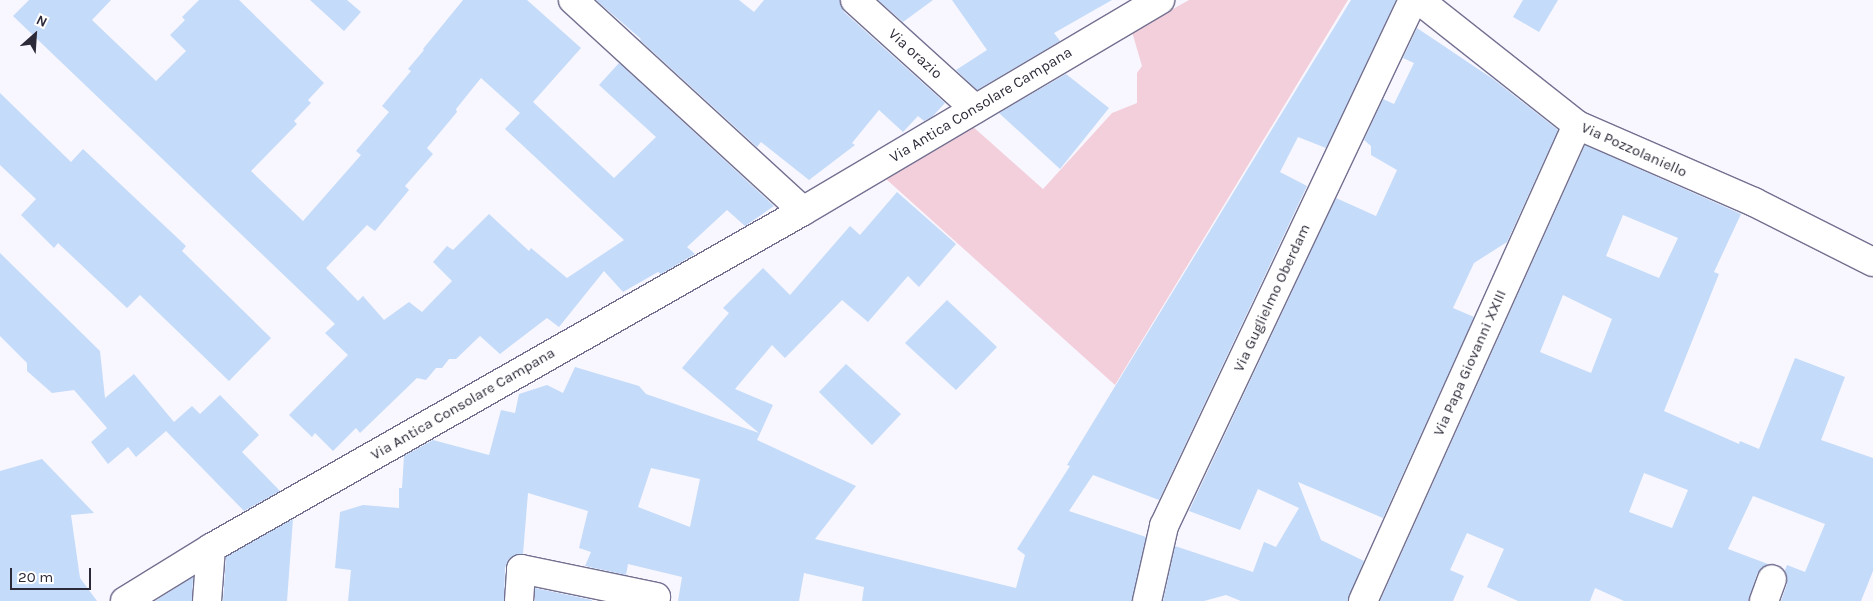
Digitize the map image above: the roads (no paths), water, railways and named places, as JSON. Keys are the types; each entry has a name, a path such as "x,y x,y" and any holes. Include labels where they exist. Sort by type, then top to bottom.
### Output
{"street":[{"path":"573,0 803,211"},
{"name":"Via orazio","path":"855,0 975,109"},
{"name":"Via Antica Consolare Campana","path":"125,601 211,548 803,211 1160,0"},
{"name":"Via Guglielmo Oberdam","path":"1147,601 1164,526 1413,0"},
{"name":"Via Pozzolaniello","path":"1419,0 1577,125 1754,202 1873,262"},
{"name":"Via Papa Giovanni XXIII","path":"1363,601 1577,125"},
{"path":"207,601 211,548"},
{"path":"519,601 522,569 656,597"}]}
